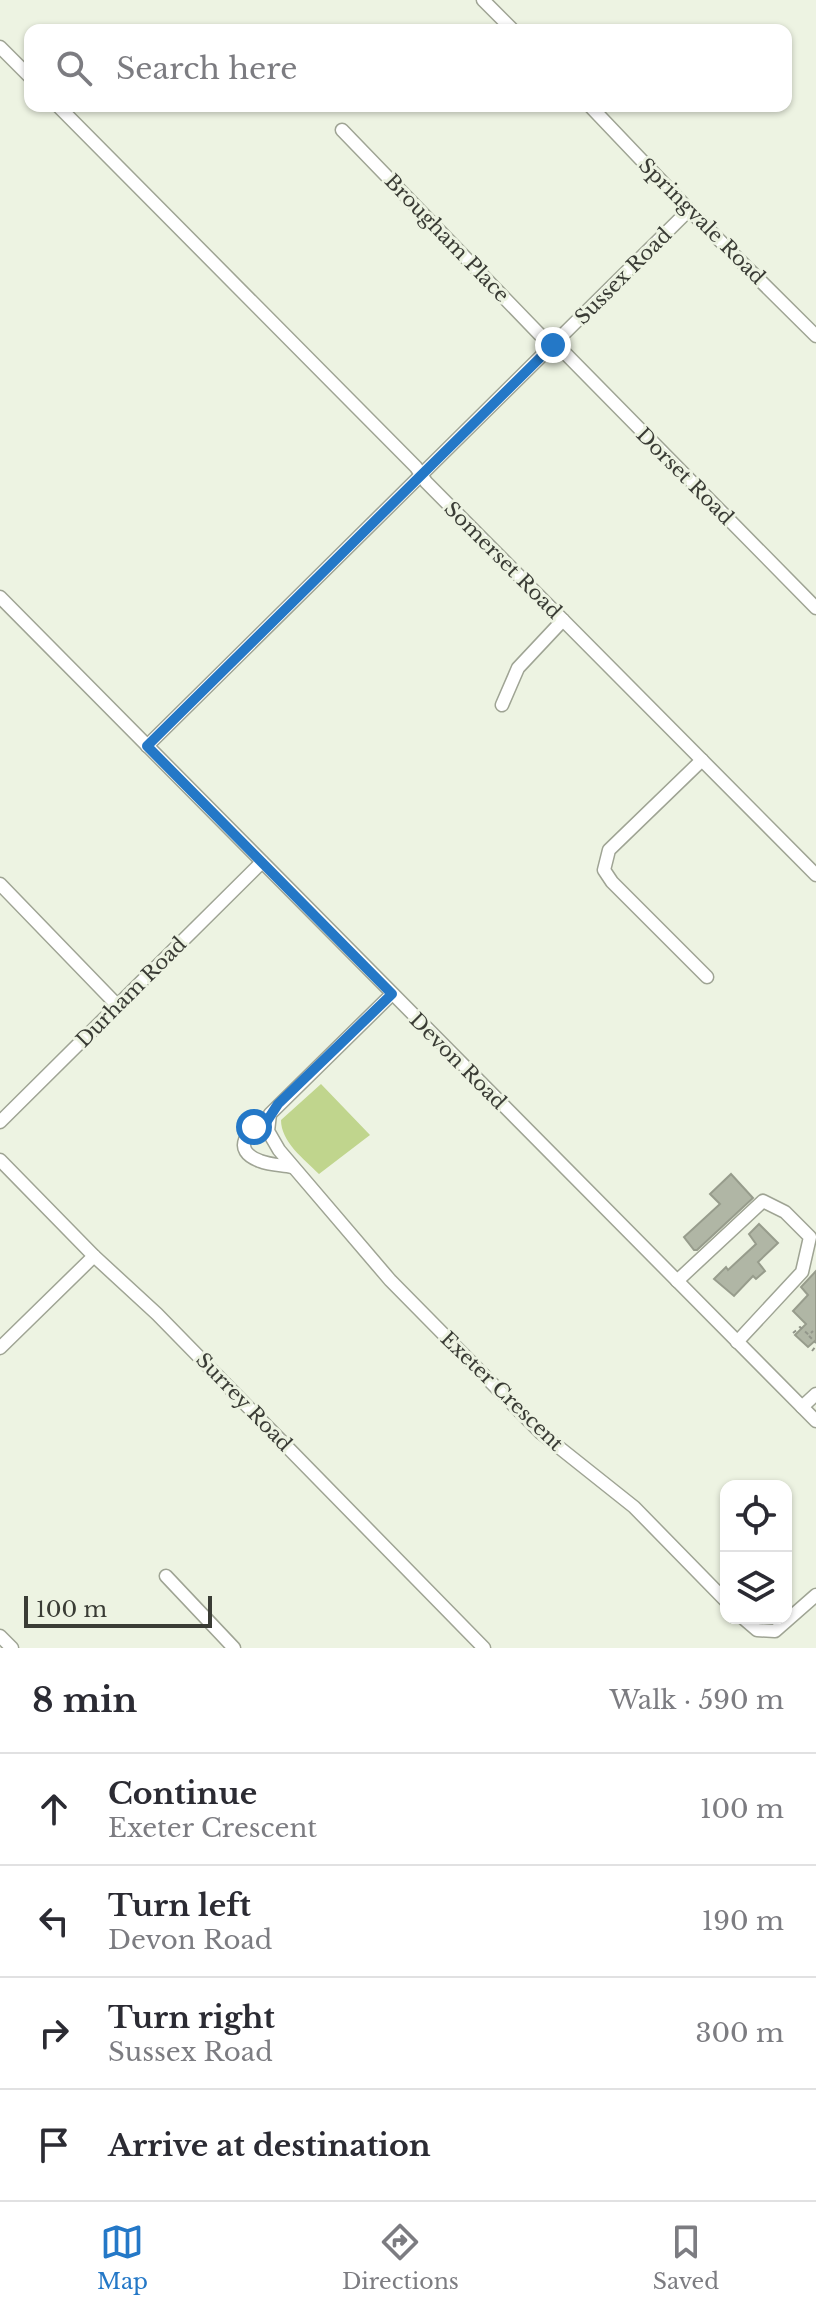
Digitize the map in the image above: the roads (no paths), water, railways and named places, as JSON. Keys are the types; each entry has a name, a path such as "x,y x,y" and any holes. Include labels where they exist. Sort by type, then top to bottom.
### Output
{"street":[{"path":"483,0 507,24"},
{"path":"0,47 24,71"},
{"name":"Somerset Road","path":"64,112 816,875"},
{"name":"Springvale Road","path":"596,112 816,336"},
{"name":"Brougham Place","path":"342,130 553,345"},
{"name":"Sussex Road","path":"147,746 689,210"},
{"name":"Dorset Road","path":"553,345 816,608"},
{"name":"Devon Road","path":"0,597 816,1421"},
{"path":"502,705 518,668 563,620"},
{"path":"702,760 609,850 604,870 612,882 707,977"},
{"name":"Durham Road","path":"0,1122 262,862"},
{"path":"0,884 118,1006"},
{"path":"292,1167 259,1161 249,1155 244,1146 245,1136 267,1121 278,1104 392,994"},
{"name":"Exeter Crescent","path":"267,1121 272,1140 292,1167 390,1280 541,1433 634,1507 720,1595"},
{"name":"Surrey Road","path":"0,1160 94,1256 157,1314 484,1648"},
{"path":"677,1281 763,1201 785,1212 810,1237 802,1272 737,1342"},
{"path":"0,1348 94,1256"},
{"path":"802,1407 816,1394"},
{"path":"166,1576 234,1648"},
{"path":"792,1616 816,1595"},
{"path":"750,1624 757,1630 775,1631 783,1624"},
{"path":"0,1636 12,1648"}]}
